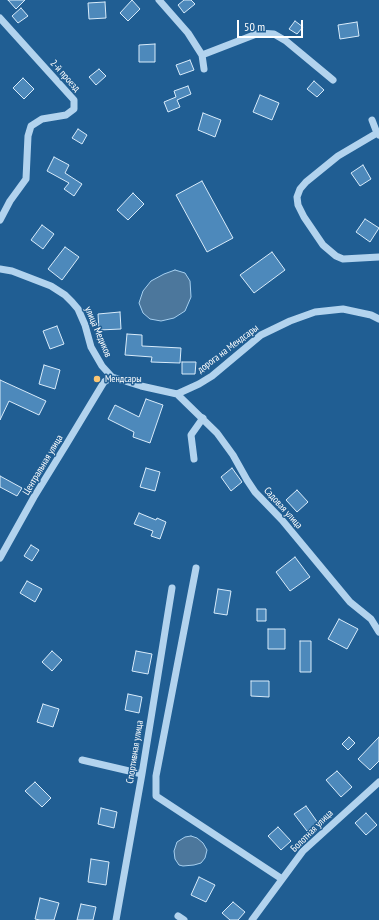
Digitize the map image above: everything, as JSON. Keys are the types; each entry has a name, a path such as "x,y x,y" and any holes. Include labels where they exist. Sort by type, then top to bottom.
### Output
{"street":[{"path":"159,0 188,33 202,55 204,69"},
{"name":"2-й проезд","path":"0,18 74,100 74,109 66,115 42,119 31,126 28,136 26,179 10,201 0,220"},
{"path":"202,55 259,33 274,34 286,41 333,80"},
{"path":"372,120 378,134 338,156 306,182 300,189 297,197 298,205 304,217 323,245 336,256 343,259 379,257"},
{"name":"улица Медиков","path":"0,269 12,271 51,286 65,295 78,309 91,346 102,366 112,377"},
{"name":"дорога на Мендсары","path":"177,394 212,376 261,335 290,321 315,312 343,309 371,315 379,319"},
{"path":"112,377 141,386 177,394"},
{"name":"Центральная улица","path":"0,558 34,497 104,382 112,377"},
{"name":"Садовая улица","path":"177,394 217,433 233,455 255,492 282,520 350,602 371,619 379,632"},
{"path":"194,459 191,435 202,418"},
{"path":"196,568 156,776 156,796 282,879"},
{"name":"Спортивная улица","path":"116,920 142,774 172,588"},
{"path":"82,760 142,774"},
{"name":"Болотная улица","path":"252,920 303,851 379,782"}],"water":[{"path":"175,270 185,273 190,281 191,297 185,311 174,318 161,321 150,319 143,313 139,303 143,291 151,281"},
{"path":"191,836 197,838 203,843 207,850 205,858 201,863 194,865 179,865 175,859 174,851 177,842 185,837"}],"building":[{"path":"8,0 25,0 16,9"},
{"path":"132,0 140,9 128,21 120,13"},
{"path":"184,0 191,0 195,4 184,13 178,5"},
{"path":"105,2 106,18 89,19 88,3"},
{"path":"21,8 28,16 18,23 12,16"},
{"path":"295,21 303,27 297,34 289,29"},
{"path":"357,22 359,36 340,39 338,25"},
{"path":"155,44 155,62 139,62 139,45"},
{"path":"190,60 194,70 180,75 176,65"},
{"path":"99,69 106,76 96,85 89,77"},
{"path":"23,78 34,89 24,99 13,88"},
{"path":"314,81 324,90 317,97 307,89"},
{"path":"188,86 191,94 177,100 180,107 168,112 164,102 176,97 174,91"},
{"path":"260,95 279,103 272,120 253,112"},
{"path":"203,113 221,120 215,137 198,130"},
{"path":"78,129 87,135 82,144 72,138"},
{"path":"54,157 69,165 65,173 82,184 74,196 64,189 69,183 47,171"},
{"path":"363,165 371,179 360,186 351,173"},
{"path":"202,181 233,238 207,252 176,195"},
{"path":"133,193 144,204 128,220 117,210"},
{"path":"365,219 379,228 370,242 356,232"},
{"path":"42,225 54,234 43,249 31,240"},
{"path":"65,247 79,257 62,280 48,269"},
{"path":"272,252 285,270 254,293 240,275"},
{"path":"120,312 121,329 99,330 98,314"},
{"path":"57,326 64,344 50,349 43,331"},
{"path":"127,334 142,335 142,346 181,348 180,363 151,362 152,357 125,355"},
{"path":"182,362 196,362 195,374 182,374"},
{"path":"44,365 60,370 55,389 39,384"},
{"path":"0,380 46,401 39,415 9,401 0,420"},
{"path":"146,399 163,405 150,443 133,437 134,432 108,419 115,405 139,417"},
{"path":"146,468 160,472 155,491 140,487"},
{"path":"232,468 242,482 231,491 221,477"},
{"path":"0,476 22,488 17,496 0,487"},
{"path":"297,490 308,502 297,512 286,500"},
{"path":"139,513 156,520 157,518 166,522 160,539 151,536 153,531 134,524"},
{"path":"31,545 39,550 32,561 24,556"},
{"path":"295,557 310,577 290,591 276,572"},
{"path":"27,581 42,589 35,602 20,593"},
{"path":"218,589 231,591 227,615 214,613"},
{"path":"257,609 266,609 266,621 257,621"},
{"path":"339,619 358,629 347,649 328,639"},
{"path":"268,629 285,629 285,649 268,649"},
{"path":"300,641 311,641 311,672 300,672"},
{"path":"52,651 62,660 52,671 42,662"},
{"path":"136,651 152,654 148,674 132,671"},
{"path":"251,681 269,681 269,697 251,696"},
{"path":"128,694 142,697 139,713 125,710"},
{"path":"43,704 59,709 53,727 37,722"},
{"path":"349,737 355,743 348,750 342,744"},
{"path":"379,737 379,761 370,770 358,759"},
{"path":"337,771 352,787 341,797 326,780"},
{"path":"35,782 51,798 42,807 25,791"},
{"path":"306,806 318,823 307,831 294,814"},
{"path":"101,808 117,812 114,828 98,824"},
{"path":"366,813 377,825 366,835 355,823"},
{"path":"278,827 291,841 281,850 268,836"},
{"path":"91,859 109,862 106,885 88,882"},
{"path":"199,877 215,885 206,902 191,895"},
{"path":"40,898 59,903 54,920 35,919"},
{"path":"233,902 245,912 238,920 230,920 222,913"},
{"path":"81,904 96,907 93,920 77,920"}],"place":[{"name":"Мендсары","path":"97,379"}]}
